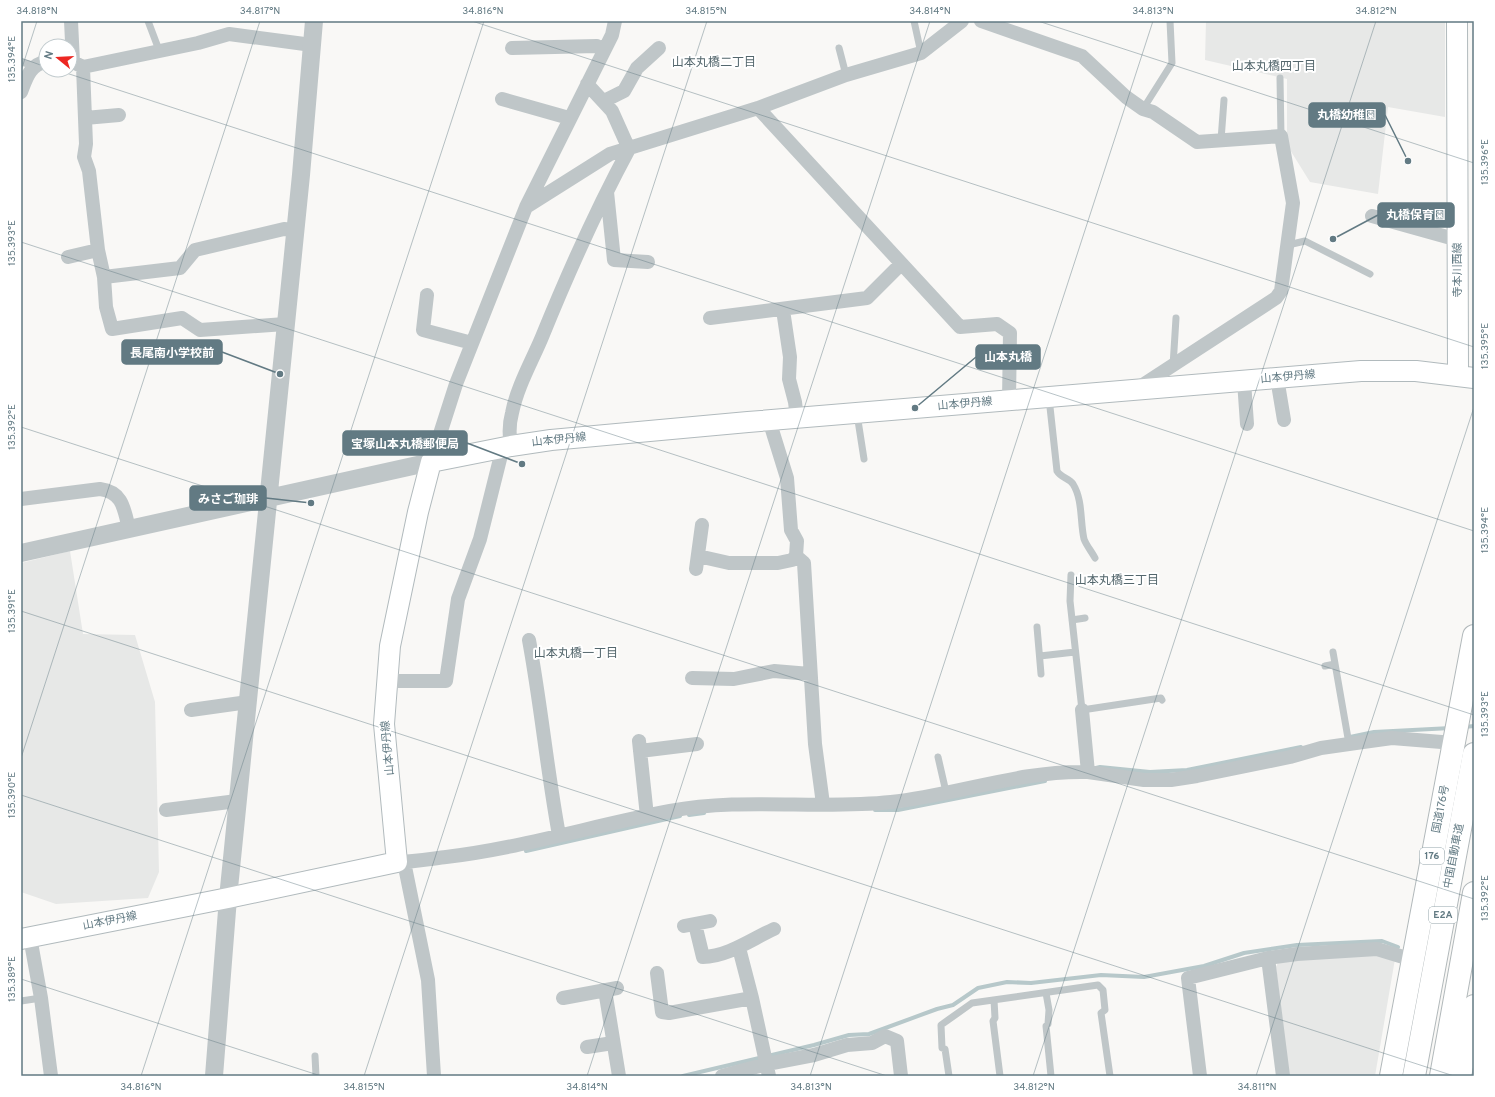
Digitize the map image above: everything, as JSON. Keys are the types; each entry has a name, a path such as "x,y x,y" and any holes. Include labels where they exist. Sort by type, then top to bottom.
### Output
{"highway":[{"name":"国道176号","path":"1391,1076 1474,636"},
{"name":"中国自動車道","path":"1414,1076 1474,754"},
{"name":"E2A","path":"1441,1076 1474,893"},
{"path":"1460,1076 1474,1006"}],"main road":[{"name":"寺本川西線","path":"1457,21 1458,240 1466,376"},
{"name":"山本伊丹線","path":"26,938 400,862 384,724 390,646 415,527 431,462 551,440 1244,380 1387,370 1466,376"}],"street":[{"path":"71,21 73,38"},
{"path":"214,1076 237,801 248,702 314,21"},
{"path":"21,553 431,462 449,405 472,343 526,207 569,118 612,35 615,21"},
{"path":"526,207 610,154 758,108 846,75 921,53 947,27 962,21"},
{"path":"981,21 1082,56 1126,97 1143,109 1152,112 1197,142 1280,136 1293,203 1283,283 1276,298 1136,390"},
{"path":"78,64 198,43 229,34 312,45"},
{"path":"512,48 598,46 604,50"},
{"path":"604,102 624,90 636,68 659,48"},
{"path":"21,92 26,78 38,67"},
{"path":"78,78 85,118 86,144 84,157 89,171 98,250 104,277 106,307 112,328 182,318 200,330 285,324"},
{"path":"587,84 612,111 629,149"},
{"path":"502,99 569,118"},
{"path":"758,108 960,327 997,324 1010,333 1009,400"},
{"path":"85,118 119,115"},
{"path":"388,681 446,681 458,599 480,539 507,447 512,413 520,388 563,287 607,192 629,149"},
{"path":"607,192 614,260 648,262"},
{"path":"1378,221 1458,240"},
{"path":"104,277 180,268 195,250 284,229 294,230"},
{"path":"68,257 98,250"},
{"path":"710,318 783,310 867,298 901,264"},
{"path":"428,295 422,330 472,343"},
{"path":"783,310 790,357 789,378 796,402 797,418"},
{"path":"1277,378 1284,420"},
{"path":"1244,380 1247,424"},
{"path":"702,525 697,563 778,563 792,560 796,556 797,541 791,530 787,478 769,420"},
{"path":"21,499 100,489 109,490 119,497 129,529"},
{"path":"796,556 804,563 810,674 823,804"},
{"path":"529,640 540,699 548,775 560,835"},
{"path":"692,678 734,679 774,672 810,674"},
{"path":"191,710 248,702"},
{"path":"1082,710 1088,772"},
{"path":"434,1076 428,980 400,862 464,855 695,807 723,804 823,804 889,802 1050,773 1088,772 1144,780 1171,780 1290,757 1321,748 1392,738 1454,743"},
{"path":"647,816 639,746 691,748"},
{"path":"166,810 237,801"},
{"path":"710,921 690,925 703,957 739,948 743,944 774,930"},
{"path":"26,938 41,998 51,1076"},
{"path":"739,948 768,1070"},
{"path":"1200,1076 1188,978 1268,958 1297,954 1377,949 1413,960"},
{"path":"1268,958 1282,1076"},
{"path":"657,973 657,1013 669,1013 752,998"},
{"path":"563,998 611,989 613,1043 619,1076"},
{"path":"722,1076 768,1070 847,1045 872,1043 885,1036 897,1041 901,1076"},
{"path":"587,1047 613,1043"}],"lane":[{"path":"148,21 159,50"},
{"path":"914,21 921,53"},
{"path":"1143,109 1172,63 1170,21"},
{"path":"839,48 846,75"},
{"path":"21,62 38,64"},
{"path":"1280,78 1280,136"},
{"path":"1221,140 1224,100"},
{"path":"1288,245 1304,241 1345,266 1370,274"},
{"path":"1173,367 1176,318"},
{"path":"1049,397 1056,471 1060,476 1072,482 1075,487 1084,540 1095,558"},
{"path":"857,414 864,459"},
{"path":"1071,575 1070,601 1082,710 1161,698 1162,700"},
{"path":"1072,620 1085,618"},
{"path":"1037,627 1041,674"},
{"path":"1040,656 1075,652"},
{"path":"1333,652 1349,744"},
{"path":"1325,666 1335,664"},
{"path":"938,757 946,792"},
{"path":"949,1076 945,1049 942,1048 941,1025 972,1003 1098,986 1103,990 1105,1010 1101,1013 1110,1076"},
{"path":"1046,993 1049,1010 1048,1024 1046,1026 1051,1076"},
{"path":"21,1002 41,998"},
{"path":"994,1000 995,1018 993,1021 1000,1076"},
{"path":"315,1056 316,1076"}],"shaded area":[{"path":"1206,21 1445,21 1445,117 1388,107 1378,194 1310,182 1287,145 1287,79 1205,60"},
{"path":"70,551 83,634 135,635 155,702 159,872 148,898 56,904 21,892 21,563"},
{"path":"1380,954 1395,959 1375,1076 1289,1076 1276,967 1279,960"}],"waterway":[{"path":"1464,727 1474,726"},
{"path":"1350,737 1374,732 1451,728"},
{"path":"1096,768 1100,767 1150,772 1187,770 1301,747"},
{"path":"875,810 898,810 1045,781"},
{"path":"689,815 704,813"},
{"path":"526,851 680,816"},
{"path":"683,1076 814,1045 849,1035 869,1034 937,1009 953,1005 978,988 1007,982 1031,983 1101,975 1144,977 1204,966 1244,953 1297,945 1382,941 1398,947"}],"place":[{"name":"丸橋幼稚園","path":"1408,161"},
{"name":"丸橋保育園","path":"1333,239"},
{"name":"長尾南小学校前","path":"280,374"},
{"name":"山本丸橋","path":"915,408"},
{"name":"宝塚山本丸橋郵便局","path":"522,464"},
{"name":"みさご珈琲","path":"311,503"}],"district":[{"name":"山本丸橋二丁目","path":"714,63"},
{"name":"山本丸橋四丁目","path":"1274,67"},
{"name":"山本丸橋三丁目","path":"1117,581"},
{"name":"山本丸橋一丁目","path":"576,654"}]}
